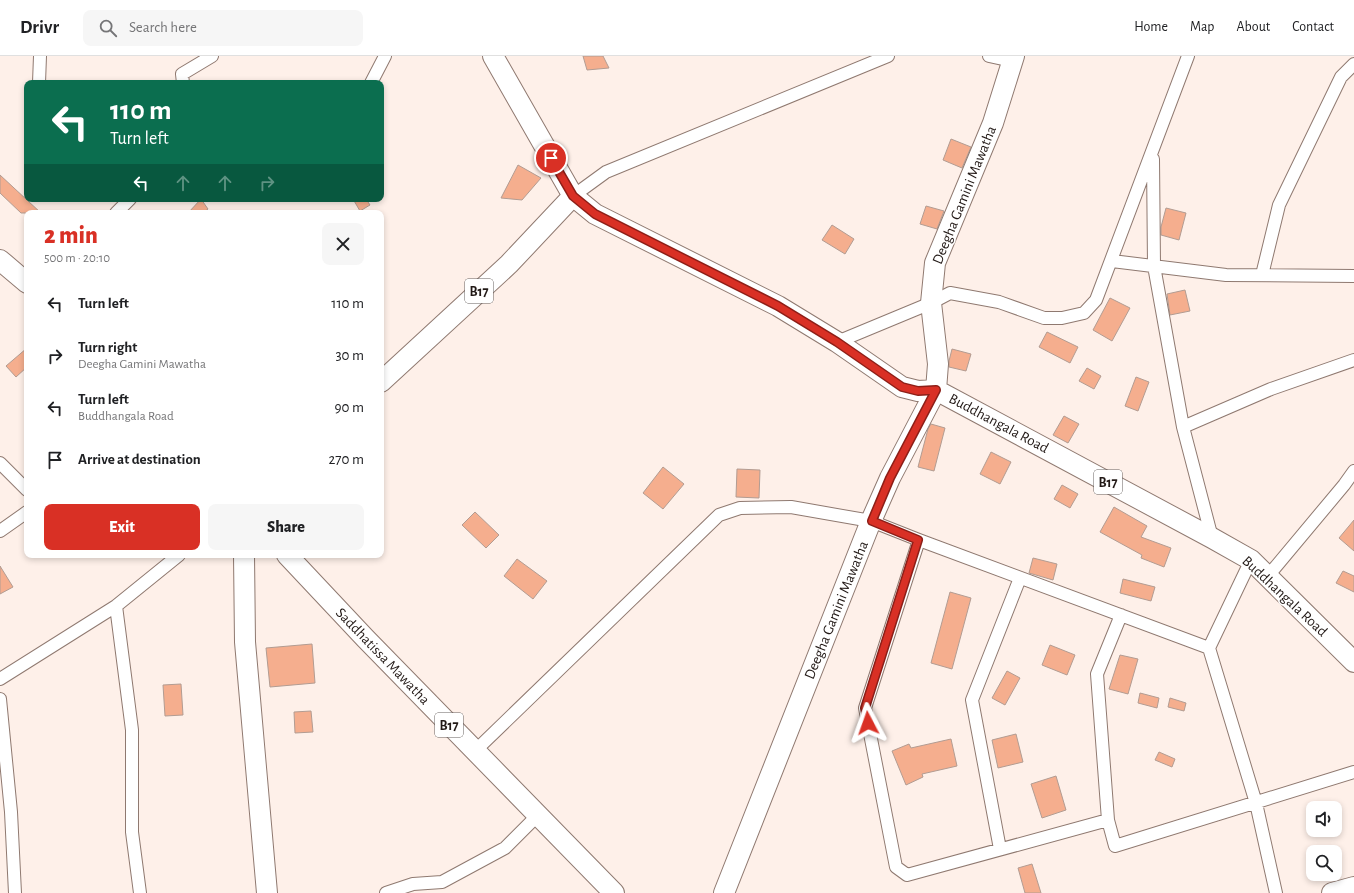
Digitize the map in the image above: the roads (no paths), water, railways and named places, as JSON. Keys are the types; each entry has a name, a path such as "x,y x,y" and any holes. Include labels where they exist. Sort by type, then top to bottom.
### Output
{"main road":[{"name":"Buddhangala Road","path":"493,56 573,196 595,214 778,306 837,342 902,387 918,391 936,390 1251,560 1354,662"},
{"name":"Deegha Gamini Mawatha","path":"724,893 890,478 936,390 938,364 931,303 935,263 993,122 1013,58"},
{"name":"B17","path":"384,379 509,264 573,196"},
{"path":"0,260 24,280"},
{"path":"244,558 245,642 267,893"},
{"name":"Saddhatissa Mawatha","path":"290,558 365,638 614,893"},
{"path":"1332,893 1354,887"}],"street":[{"path":"39,80 40,56"},
{"path":"183,80 182,74 212,56"},
{"path":"373,80 385,56"},
{"path":"573,196 606,172 888,56"},
{"path":"989,56 1013,58"},
{"path":"837,342 931,303 950,293 999,302 1044,318 1062,318 1084,313 1096,300 1112,261 1188,56"},
{"path":"1262,276 1279,205 1341,77 1354,64"},
{"path":"1153,152 1154,266 1183,427 1212,538"},
{"path":"119,210 127,202"},
{"path":"1112,261 1226,275 1354,276"},
{"path":"1183,427 1271,389 1354,360"},
{"path":"0,463 24,487"},
{"path":"1268,576 1354,471"},
{"path":"475,751 719,515 740,508 791,507 872,521 918,540 1209,648"},
{"path":"0,531 24,514"},
{"path":"918,540 865,708 896,867 907,875 1108,820"},
{"path":"0,679 116,606 166,559"},
{"path":"1251,560 1209,648 1256,803 1276,893"},
{"path":"1000,849 972,700 1020,578"},
{"path":"116,606 132,730 132,832 140,893"},
{"path":"1121,615 1097,674 1108,820 1115,846 1354,772"},
{"path":"0,699 11,812 15,893"},
{"path":"386,893 413,884 442,882 505,848 538,815"}]}
